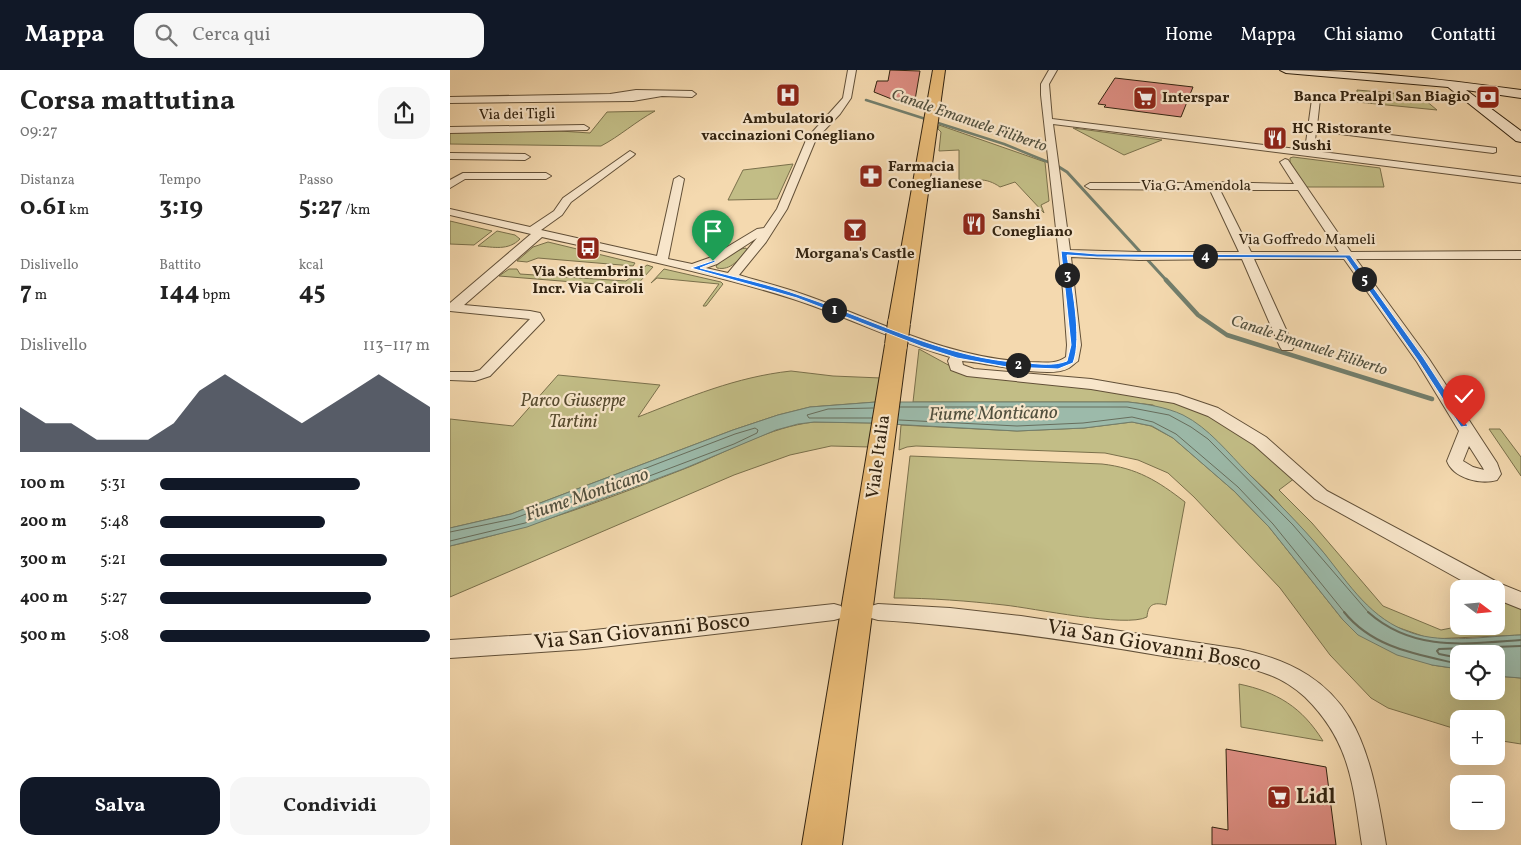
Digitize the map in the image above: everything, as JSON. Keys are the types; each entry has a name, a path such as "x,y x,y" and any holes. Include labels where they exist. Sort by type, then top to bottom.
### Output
{"main road":[{"name":"Viale Italia","path":"822,845 890,380 939,70"}],"street":[{"path":"731,277 762,240 775,220 789,194 812,138 837,112 847,98 852,70"},
{"path":"450,212 731,277 799,297 899,336 957,356 1007,364 1058,367 1070,362 1074,345 1073,322 1063,253 1044,86 1052,70"},
{"path":"1286,70 1451,84 1521,94"},
{"path":"1451,84 1521,138"},
{"path":"1469,97 1471,92 1476,90 1492,89"},
{"path":"450,100 610,97 636,93 692,94"},
{"path":"1309,154 1316,99"},
{"path":"1049,121 1521,180"},
{"name":"Via dei Tigli","path":"450,130 584,128"},
{"path":"1312,128 1493,150"},
{"path":"452,307 527,243 536,232 558,213 567,200 630,154"},
{"path":"450,156 525,157"},
{"path":"1285,162 1467,431"},
{"path":"450,185 463,176 546,176"},
{"path":"662,262 679,179"},
{"path":"1213,185 1287,347"},
{"name":"Via G. Amendola","path":"1090,186 1213,185 1302,187"},
{"path":"694,268 713,261 738,247 775,220"},
{"name":"Via Goffredo Mameli","path":"1063,253 1138,256 1521,255"},
{"path":"450,376 475,377 485,373 537,320 535,316 530,315 452,307"},
{"path":"957,356 954,361 956,367 972,373 1091,384 1177,399 1212,412 1260,441 1321,495 1478,580"},
{"path":"1505,594 1521,601"},
{"name":"Via San Giovanni Bosco","path":"450,649 585,640 834,612"},
{"name":"Via San Giovanni Bosco","path":"878,612 947,616 1080,632 1248,660 1290,674 1324,702 1346,729 1354,744 1360,762 1374,845"}],"green space":[{"path":"1357,90 1413,95 1416,99 1425,100 1437,110 1357,102"},
{"path":"655,111 601,146 450,144 450,132 560,131 590,133 607,112"},
{"path":"939,125 1045,162 1049,201 1041,205 1044,213 1015,182 1000,187 985,180 959,184 959,150 939,151 941,132 938,129"},
{"path":"1073,128 1162,140 1124,155"},
{"path":"1290,158 1380,168 1384,187 1306,187 1290,162"},
{"path":"793,164 777,199 728,200 743,170"},
{"path":"450,221 492,231 474,245 450,244"},
{"path":"497,231 515,235 520,239 506,247 478,246"},
{"path":"548,242 635,263 633,266 538,258 527,262 517,261 533,247"},
{"path":"746,248 747,250 734,264 726,268 717,268 716,266 730,255"},
{"path":"647,265 653,267 635,287 499,276 509,269 517,269 520,274 626,281"},
{"path":"664,269 723,284 706,306 703,306 719,284 657,278 651,283"},
{"path":"919,349 952,367 1173,400 1236,427 1295,478 1279,490 1312,523 1383,606 1441,630 1450,628 1450,635 1505,635 1505,599 1521,605 1521,635 1431,639 1391,625 1371,610 1352,590 1323,552 1272,496 1250,475 1153,405 1128,402 913,402"},
{"name":"Parco Giuseppe Tartini","path":"791,371 833,376 881,378 876,402 810,407 778,415 733,430 511,514 450,528 450,419 513,426 558,375 660,385 638,417 694,395 732,383"},
{"path":"814,422 872,423 870,447 831,446 790,455 734,475 450,597 450,546 481,539 571,511 689,467 766,434"},
{"path":"1132,422 1151,426 1173,438 1234,491 1269,527 1343,620 1432,665 1450,668 1450,700 1505,700 1505,677 1521,678 1521,744 1505,741 1505,710 1450,710 1450,727 1388,708 1371,698 1330,655 1280,588 1194,497 1168,473 1138,460 1105,453 916,446 899,450 901,425 1017,431 1084,428"},
{"path":"1489,429 1500,429 1521,457 1521,476"},
{"path":"910,456 1102,464 1137,472 1156,482 1185,502 1166,605 1152,605 1147,617 1136,620 1120,620 990,604 936,599 894,598"},
{"path":"1239,684 1253,687 1287,703 1306,719 1323,741 1241,727"}],"water":[{"name":"Fiume Monticano","path":"876,402 1128,402 1176,412 1192,420 1218,441 1306,532 1362,600 1384,619 1412,633 1438,638 1452,639 1521,635 1521,678 1505,677 1505,645 1450,645 1450,668 1432,665 1397,655 1358,635 1343,620 1269,527 1234,491 1173,438 1152,426 1132,422 1084,428 1017,431 872,423 814,422 798,424 776,430 683,469 527,527 450,546 450,528 511,514 733,430 810,407"}],"building":[{"path":"890,70 920,71 915,100 894,100 874,92 877,81 888,81"},
{"name":"Interspar","path":"1115,78 1193,87 1181,117 1104,107 1106,105 1098,104"},
{"name":"Lidl","path":"1226,749 1326,767 1336,845 1212,845 1212,827 1228,830"}],"waterway":[{"name":"Canale Emanuele Filiberto","path":"866,100 1004,144 1053,164"},
{"name":"Canale Emanuele Filiberto","path":"1051,162 1067,172 1167,281"},
{"name":"Canale Emanuele Filiberto","path":"1166,280 1198,315 1227,335 1432,399"}],"place":[{"name":"Ambulatorio vaccinazioni Conegliano","path":"788,95"},
{"name":"Banca Prealpi San Biagio","path":"1488,97"},
{"name":"Interspar","path":"1145,98"},
{"name":"HC Ristorante Sushi","path":"1275,138"},
{"name":"Farmacia Coneglianese","path":"871,176"},
{"name":"Sanshi Conegliano","path":"974,224"},
{"name":"Morgana's Castle","path":"855,230"},
{"name":"Via Settembrini Incr. Via Cairoli","path":"588,248"},
{"name":"Lidl","path":"1279,797"}],"route":[{"path":"713,261 694,268 799,297 882,330 957,356 1007,364 1058,367 1067,364 1073,358 1074,345 1073,322 1063,253 1097,256 1348,256 1464,426"}]}
